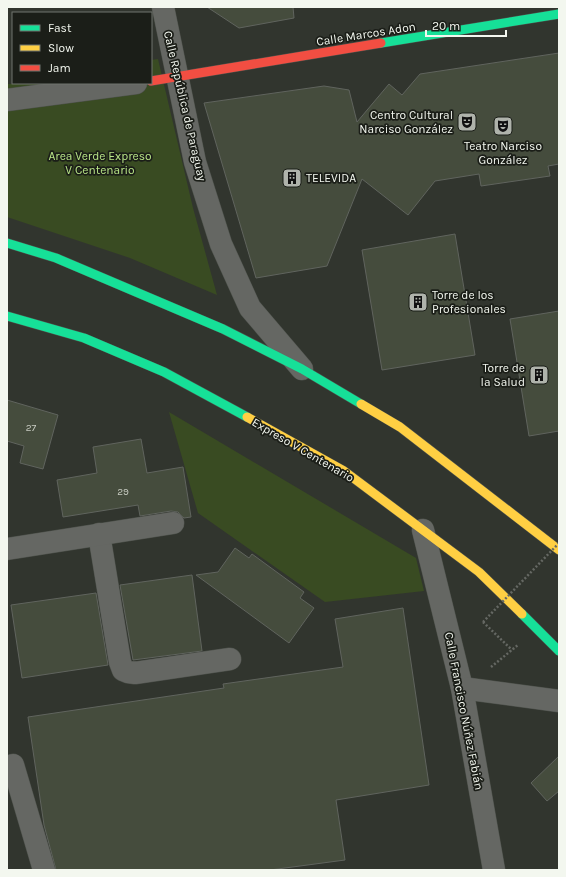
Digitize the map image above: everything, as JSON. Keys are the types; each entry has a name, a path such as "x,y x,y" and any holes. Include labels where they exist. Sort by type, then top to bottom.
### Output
{"main road":[{"name":"Calle Marcos Adon","path":"178,77 559,14"},
{"path":"152,81 178,77"},
{"path":"7,243 56,258 216,326 302,369 400,427 559,550"},
{"name":"Expreso V Centenario","path":"7,316 84,338 164,372 344,471 479,572 559,651"}],"street":[{"name":"Calle República de Paraguay","path":"163,7 195,162 221,244 250,308 302,369"},
{"path":"7,100 128,84"},
{"path":"7,549 173,523"},
{"name":"Calle Francisco Núñez Fabián","path":"423,530 462,688 494,870"},
{"path":"99,534 120,662 123,670 135,673 230,659"},
{"path":"462,688 559,701"},
{"path":"13,765 44,870"}],"path":[{"path":"512,650 483,622 559,543"},
{"path":"462,688 512,650 536,628"}],"green space":[{"name":"Area Verde Expreso V Centenario","path":"158,59 193,208 217,295 130,258 7,217 7,84 152,84 152,60"},
{"path":"169,412 416,558 424,591 325,602 198,513"}],"building":[{"path":"207,7 293,7 294,18 239,28"},
{"path":"559,53 559,164 548,166 550,176 481,186 479,174 435,181 408,215 362,179 327,266 256,278 204,103 324,86 349,90 357,122 389,84 402,95 420,74"},
{"name":"Torre de los Profesionales","path":"455,234 475,355 382,370 362,250"},
{"name":"Torre de la Salud","path":"559,311 559,431 529,436 510,319"},
{"path":"7,400 58,415 43,469 20,463 24,446 7,441"},
{"path":"141,439 147,473 183,467 191,517 184,518 178,512 171,511 140,516 138,505 63,517 57,480 97,473 93,447"},
{"path":"235,548 249,558 252,554 304,592 300,598 314,608 289,643 196,575 218,572"},
{"path":"192,575 202,651 133,660 120,585"},
{"path":"96,593 108,665 22,678 11,605"},
{"path":"403,608 429,785 336,800 345,860 270,870 56,870 44,825 28,717 224,688 223,684 343,667 335,619"},
{"path":"559,756 559,791 547,801 531,783"}],"traffic: fast":[{"path":"381,43 559,14"},
{"path":"7,243 56,258 223,329 302,369 361,404"},
{"path":"7,316 84,338 164,372 247,417"},
{"path":"522,614 559,651"}],"traffic: slow":[{"path":"361,404 400,427 559,550"},
{"path":"247,417 344,471 479,572 522,614"}],"traffic: jam":[{"path":"152,81 381,43"}],"place":[{"name":"Centro Cultural Narciso González","path":"467,122"},
{"name":"Teatro Narciso González","path":"503,126"},
{"name":"TELEVIDA","path":"292,178"},
{"name":"Torre de los Profesionales","path":"418,302"},
{"name":"Torre de la Salud","path":"539,375"}]}
